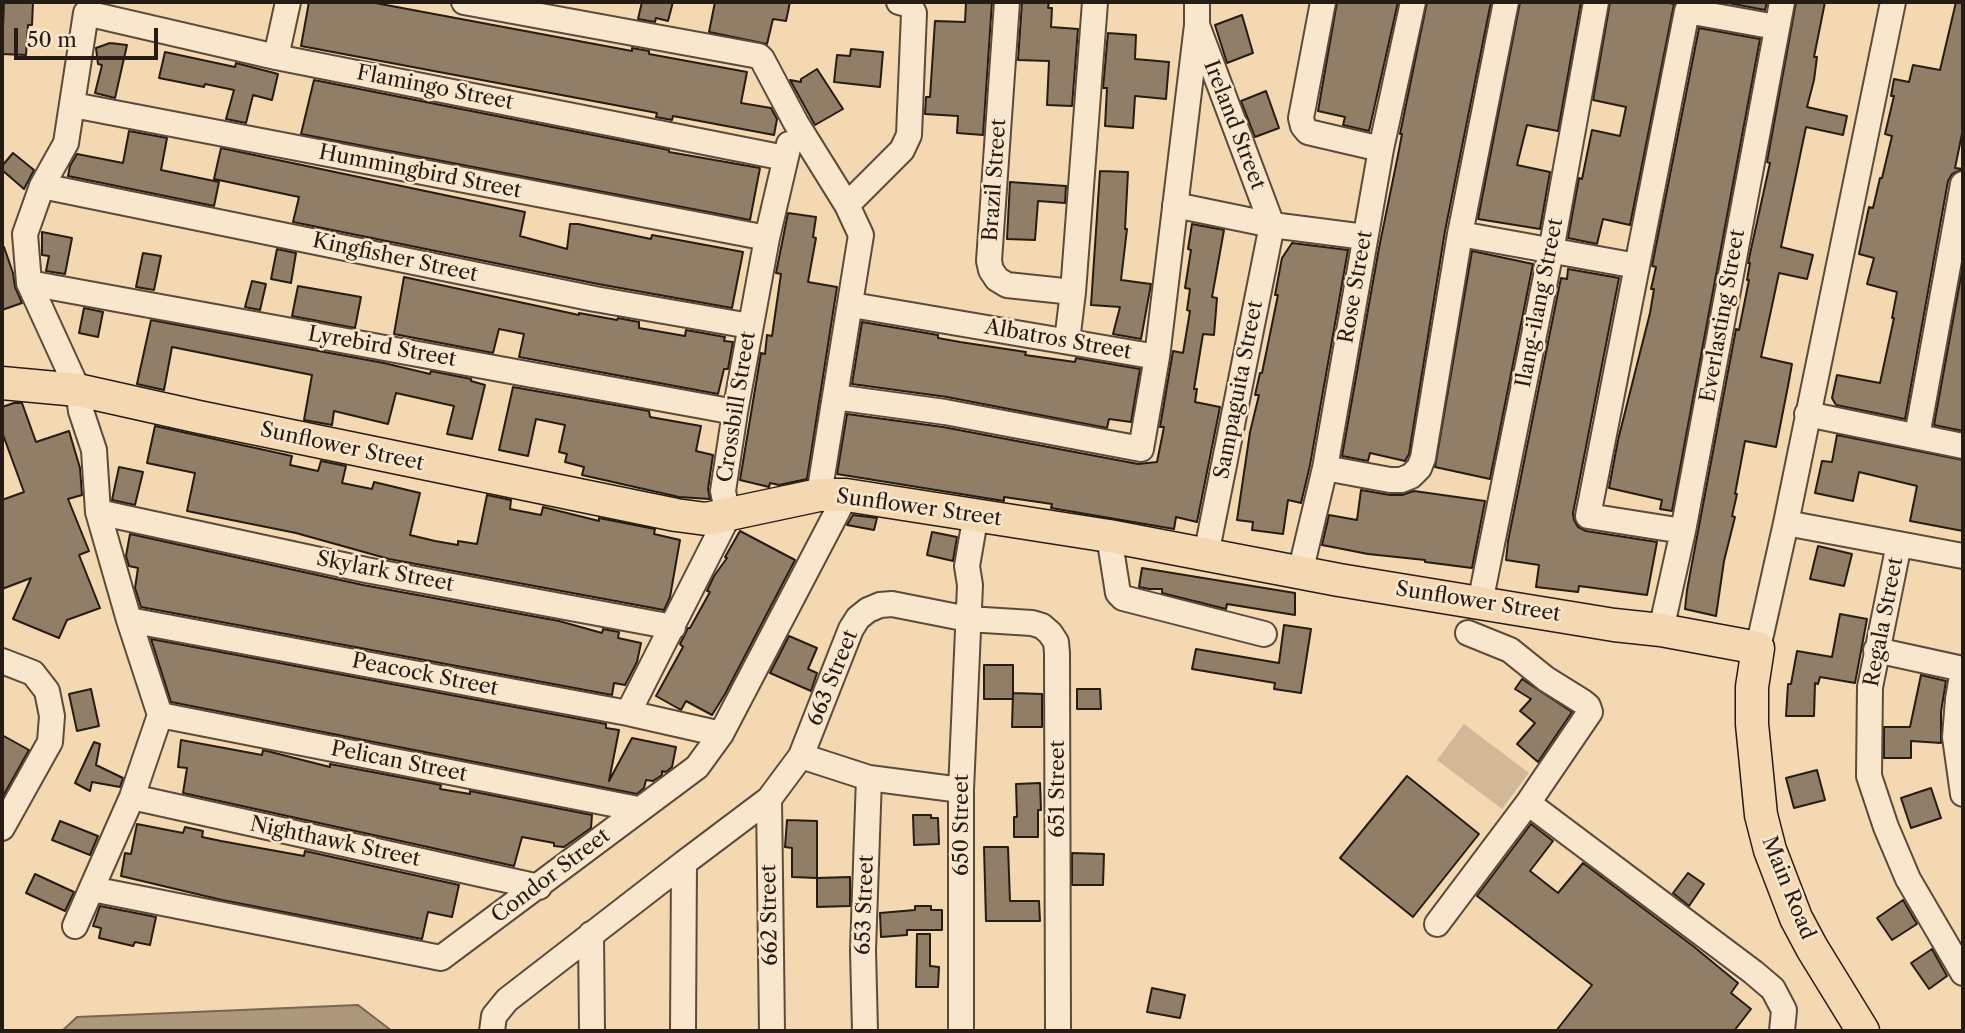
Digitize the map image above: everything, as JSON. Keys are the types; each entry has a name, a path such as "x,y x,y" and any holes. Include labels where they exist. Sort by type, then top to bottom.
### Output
{"main road":[{"name":"Sunflower Street","path":"2,383 78,390 676,515 706,519 833,495 1109,536 1300,573 1758,648"},
{"name":"Main Road","path":"1758,648 1752,687 1752,724 1761,815 1770,850 1786,894 1807,938 1863,1031"}],"street":[{"path":"276,57 288,2"},
{"name":"Condor Street","path":"92,889 441,958 697,767 721,734 833,495 835,397 852,305 861,235 847,205 796,123 759,56 464,2"},
{"name":"Brazil Street","path":"1007,2 989,261 991,270 997,279 1007,285 1073,292"},
{"path":"1067,341 1095,2"},
{"path":"1323,2 1301,118 1303,126 1308,132 1381,149"},
{"name":"Rose Street","path":"1300,573 1325,468 1381,149 1413,2"},
{"path":"1325,468 1401,480 1411,476 1419,468 1423,458 1460,234 1506,2"},
{"name":"Ilang-ilang Street","path":"1480,603 1551,251 1597,2"},
{"name":"Everlasting Street","path":"1661,630 1683,531 1782,2"},
{"path":"1758,648 1893,2"},
{"path":"847,205 902,150 909,135 914,13 904,3"},
{"path":"1683,531 1588,516 1687,11 1776,27"},
{"name":"Flamingo Street","path":"73,105 86,13 276,57 785,158"},
{"path":"1157,358 1197,13"},
{"name":"Ireland Street","path":"1197,13 1272,225"},
{"path":"73,105 66,144 42,186 25,234 29,282 78,390 81,411 94,450 98,512 160,715 132,797 75,926"},
{"name":"Hummingbird Street","path":"73,105 767,238"},
{"name":"Crossbill Street","path":"728,516 723,491 735,412 767,238 785,158 796,123"},
{"path":"1917,436 1963,184"},
{"name":"Kingfisher Street","path":"42,186 582,296 750,326"},
{"path":"1175,205 1272,225 1365,237"},
{"name":"Sampaguita Street","path":"1206,555 1272,225"},
{"path":"1460,234 1637,266"},
{"name":"Lyrebird Street","path":"29,282 735,412"},
{"name":"Albatros Street","path":"835,397 945,412 1140,449 1157,358 852,305"},
{"path":"1807,414 1963,446"},
{"name":"Skylark Street","path":"98,512 366,570 673,627"},
{"path":"628,713 728,516"},
{"name":"650 Street","path":"961,1031 961,790 970,584 967,566 984,516"},
{"path":"1786,523 1963,556"},
{"path":"1109,536 1118,593 1123,598 1264,634"},
{"name":"Regala Street","path":"1899,544 1870,687 1869,776 1886,827 1908,879 1963,973"},
{"name":"663 Street","path":"492,1031 494,1016 499,1007 769,799 801,756 851,629 858,618 880,605 892,604 968,619"},
{"name":"651 Street","path":"968,619 1032,623 1042,626 1056,642 1058,1031"},
{"name":"Peacock Street","path":"129,620 628,713 721,734"},
{"path":"1437,924 1528,803 1590,712 1588,706 1546,679 1510,650 1468,633"},
{"path":"1876,650 1963,670 1955,737 1963,794"},
{"path":"2,661 33,673 47,691 52,716 50,742 2,828"},
{"name":"Pelican Street","path":"160,715 638,809"},
{"path":"801,756 869,778 961,790"},
{"name":"653 Street","path":"865,1031 863,950 869,778"},
{"name":"Nighthawk Street","path":"132,797 539,887"},
{"name":"662 Street","path":"769,799 772,1031"},
{"path":"1528,803 1773,989 1784,1010 1782,1031"},
{"path":"683,1031 684,863"},
{"path":"591,934 592,1031"}],"shaded area":[{"path":"1464,724 1529,773 1502,809 1437,760"},
{"path":"358,1005 392,1031 62,1031 77,1017"}],"building":[{"path":"4,2 33,2 26,55 2,54"},
{"path":"309,2 370,2 632,51 632,48 649,51 649,54 747,72 741,103 771,108 777,119 774,135 673,116 672,120 656,117 657,113 301,46"},
{"path":"642,2 673,2 668,21 656,18 655,22 638,19"},
{"path":"715,2 790,2 786,21 773,19 767,44 709,32"},
{"path":"966,2 992,2 983,135 957,133 958,116 925,114 926,97 930,97 935,21 965,22"},
{"path":"1022,2 1049,2 1048,8 1052,8 1051,27 1078,29 1072,106 1047,105 1049,61 1018,60"},
{"path":"1337,2 1398,2 1369,131 1343,125 1345,117 1318,111"},
{"path":"1427,2 1491,2 1445,231 1409,454 1405,461 1370,453 1368,461 1342,456 1400,134"},
{"path":"1520,2 1581,2 1558,131 1527,125 1517,165 1550,172 1540,229 1478,219"},
{"path":"1610,2 1674,4 1630,225 1603,219 1597,244 1568,238 1579,178 1582,179 1592,130 1620,136 1626,107 1593,100"},
{"path":"1767,2 1765,10 1728,3"},
{"path":"1796,2 1825,2 1814,57 1817,57 1814,80 1807,107 1847,116 1843,135 1806,127 1781,247 1813,255 1807,279 1779,273 1761,357 1792,364 1788,386 1776,447 1745,441 1732,516 1735,517 1724,561 1716,616 1685,609 1687,590 1736,329 1739,330 1749,280 1748,263 1770,163 1767,162"},
{"path":"1956,2 1963,2 1963,129 1955,168 1963,169 1952,174 1948,181 1905,419 1836,405 1832,398 1837,375 1880,383 1894,318 1897,292 1867,284 1874,258 1859,254 1869,207 1873,208 1892,136 1885,134 1894,96 1891,96 1894,79 1909,82 1913,65 1940,70"},
{"path":"1242,15 1253,53 1227,63 1215,25"},
{"path":"1699,28 1760,39 1672,511 1660,509 1662,500 1609,488 1618,440 1650,313 1654,289 1651,289 1656,267 1652,266"},
{"path":"1108,33 1136,35 1135,59 1169,62 1166,99 1135,96 1133,128 1105,126 1107,88 1103,88"},
{"path":"110,43 127,45 115,98 95,93 102,65 98,64 96,48"},
{"path":"851,49 883,52 880,87 834,82 837,55 850,56"},
{"path":"165,52 235,67 236,63 278,74 272,100 253,95 246,123 226,119 234,90 159,78"},
{"path":"817,69 843,109 815,125 790,80 801,82 801,79"},
{"path":"314,80 760,168 750,220 301,134"},
{"path":"1266,91 1279,128 1255,137 1241,101"},
{"path":"129,131 167,138 161,170 219,182 214,206 68,176 77,154 123,163"},
{"path":"221,148 525,212 520,236 567,249 570,224 578,224 651,239 652,235 743,252 732,308 598,284 293,222 299,197 214,179"},
{"path":"13,153 34,170 24,189 2,170 2,166"},
{"path":"1100,171 1128,172 1127,229 1121,280 1151,284 1141,339 1113,334 1120,307 1091,305"},
{"path":"1010,182 1066,186 1065,203 1038,201 1035,240 1007,239"},
{"path":"788,213 816,217 813,237 816,238 808,282 837,287 807,479 779,485 770,483 769,487 740,480 761,353 765,354 767,335 772,336 781,274 776,273"},
{"path":"1192,224 1224,230 1212,297 1217,298 1214,335 1203,334 1194,389 1197,389 1195,402 1220,407 1197,522 1176,517 1174,529 1051,508 1052,504 1004,497 1004,501 837,474 847,414 943,427 1138,464 1157,462 1173,351 1183,353 1190,311 1187,310 1190,289 1185,288"},
{"path":"42,232 72,238 65,274 46,271 49,256 42,255"},
{"path":"1292,243 1348,250 1310,465 1301,503 1288,500 1283,534 1252,530 1253,522 1237,520 1250,432 1259,395 1255,395 1278,295 1275,295 1282,258"},
{"path":"2,247 22,303 2,310"},
{"path":"277,249 296,253 291,283 271,279"},
{"path":"1472,251 1533,264 1490,479 1435,467"},
{"path":"143,253 161,256 154,290 136,287"},
{"path":"1963,265 1963,431 1934,425"},
{"path":"1568,269 1619,278 1573,513 1574,520 1578,527 1586,531 1657,542 1647,595 1579,586 1578,592 1536,587 1539,565 1506,560 1561,278 1567,279"},
{"path":"404,277 579,315 639,322 639,328 685,336 686,330 725,337 724,341 733,342 728,369 724,369 718,394 519,357 524,334 499,329 493,353 394,334"},
{"path":"252,281 266,284 260,310 245,307"},
{"path":"298,286 361,297 355,328 292,316"},
{"path":"84,308 103,312 98,337 79,333"},
{"path":"151,320 430,374 431,371 471,379 485,385 472,439 447,434 454,406 396,393 388,424 334,411 332,425 304,420 312,375 172,347 164,390 137,384"},
{"path":"862,322 1026,352 1025,355 1075,362 1076,358 1140,369 1131,422 1109,419 1107,428 947,397 852,384"},
{"path":"513,387 649,411 650,417 701,426 696,451 713,455 708,489 710,499 679,497 582,475 584,467 565,462 567,454 559,452 565,425 536,419 528,456 499,450"},
{"path":"22,403 36,442 69,431 80,468 82,495 68,499 89,551 79,555 100,608 67,620 59,638 13,619 31,578 2,589 2,500 24,492 2,432 2,407"},
{"path":"155,426 292,456 290,465 318,471 321,461 346,466 342,483 372,489 374,482 420,493 410,535 435,541 458,545 458,541 477,544 487,495 511,500 510,509 541,515 543,507 599,521 599,518 655,529 654,534 680,540 670,597 664,610 389,559 296,533 187,511 195,473 147,463"},
{"path":"1837,435 1963,460 1963,531 1910,521 1917,486 1859,472 1853,501 1815,493 1822,461 1832,462"},
{"path":"119,467 143,472 135,505 112,500"},
{"path":"1361,490 1390,495 1414,491 1485,501 1472,568 1322,545 1329,515 1357,520"},
{"path":"853,515 877,518 874,530 847,525"},
{"path":"740,531 795,560 712,715 686,701 681,710 656,696 683,647 680,644 688,628 710,592 707,591 714,576 727,558 725,557"},
{"path":"932,532 957,537 953,561 927,555"},
{"path":"130,534 363,585 559,621 602,633 603,629 619,632 618,638 641,643 637,662 625,685 614,683 612,695 141,607 135,588 138,568 129,566 126,556"},
{"path":"1818,546 1852,554 1844,586 1810,579"},
{"path":"1142,568 1295,593 1295,615 1227,604 1226,609 1162,593 1162,589 1139,587"},
{"path":"1840,614 1867,619 1855,683 1820,677 1818,684 1815,683 1814,716 1786,716 1788,684 1791,684 1797,651 1832,657"},
{"path":"1284,625 1311,629 1301,693 1274,689 1275,683 1192,669 1196,649 1279,663"},
{"path":"789,636 817,648 808,669 817,673 811,691 770,673"},
{"path":"151,639 606,724 606,728 619,730 609,781 632,738 676,747 672,767 666,772 662,771 662,775 653,781 646,780 644,788 637,794 171,702"},
{"path":"984,665 1013,665 1013,699 984,699"},
{"path":"1921,675 1946,681 1941,712 1941,743 1911,741 1911,758 1884,758 1884,727 1910,727"},
{"path":"1522,679 1572,712 1538,762 1517,744 1535,723 1520,711 1531,699 1515,689"},
{"path":"91,689 99,726 77,731 69,694"},
{"path":"1077,689 1100,689 1101,709 1077,709"},
{"path":"1013,693 1042,694 1042,727 1012,727"},
{"path":"2,735 29,750 2,798"},
{"path":"181,740 262,755 263,750 330,767 330,764 441,785 440,789 470,794 470,791 592,815 591,828 564,847 522,837 514,866 183,793 187,768 178,767"},
{"path":"94,742 100,744 96,765 123,778 120,787 92,782 90,791 75,783"},
{"path":"1817,770 1825,800 1794,808 1786,778"},
{"path":"1407,776 1479,834 1413,917 1340,858"},
{"path":"1040,783 1038,837 1014,837 1014,817 1017,817 1016,784"},
{"path":"1931,788 1941,818 1911,828 1901,798"},
{"path":"913,815 931,815 931,818 938,818 939,844 914,845"},
{"path":"787,820 817,821 817,878 792,877 792,848 785,847"},
{"path":"60,821 98,836 90,855 52,840"},
{"path":"137,824 183,833 185,827 203,831 202,837 304,856 305,851 459,885 452,917 428,912 422,939 222,900 121,876 125,853 131,854"},
{"path":"1531,824 1553,841 1530,871 1558,893 1583,863 1738,983 1731,993 1751,1009 1734,1031 1556,1031 1592,985 1477,896"},
{"path":"984,847 1008,847 1010,901 1039,901 1040,921 986,921"},
{"path":"1072,853 1104,854 1103,885 1072,885"},
{"path":"1688,873 1704,884 1689,906 1673,893"},
{"path":"35,874 74,892 65,911 26,893"},
{"path":"850,877 850,906 817,907 817,878"},
{"path":"1903,900 1917,924 1892,940 1877,918"},
{"path":"100,906 156,917 150,945 135,942 133,946 99,938 101,928 93,926"},
{"path":"915,906 931,906 931,910 942,910 942,930 907,930 907,935 881,937 880,913 915,910"},
{"path":"917,934 930,934 930,966 939,967 938,987 916,987"},
{"path":"1932,949 1947,976 1929,989 1911,963"},
{"path":"1152,988 1185,995 1180,1018 1147,1012"}]}
